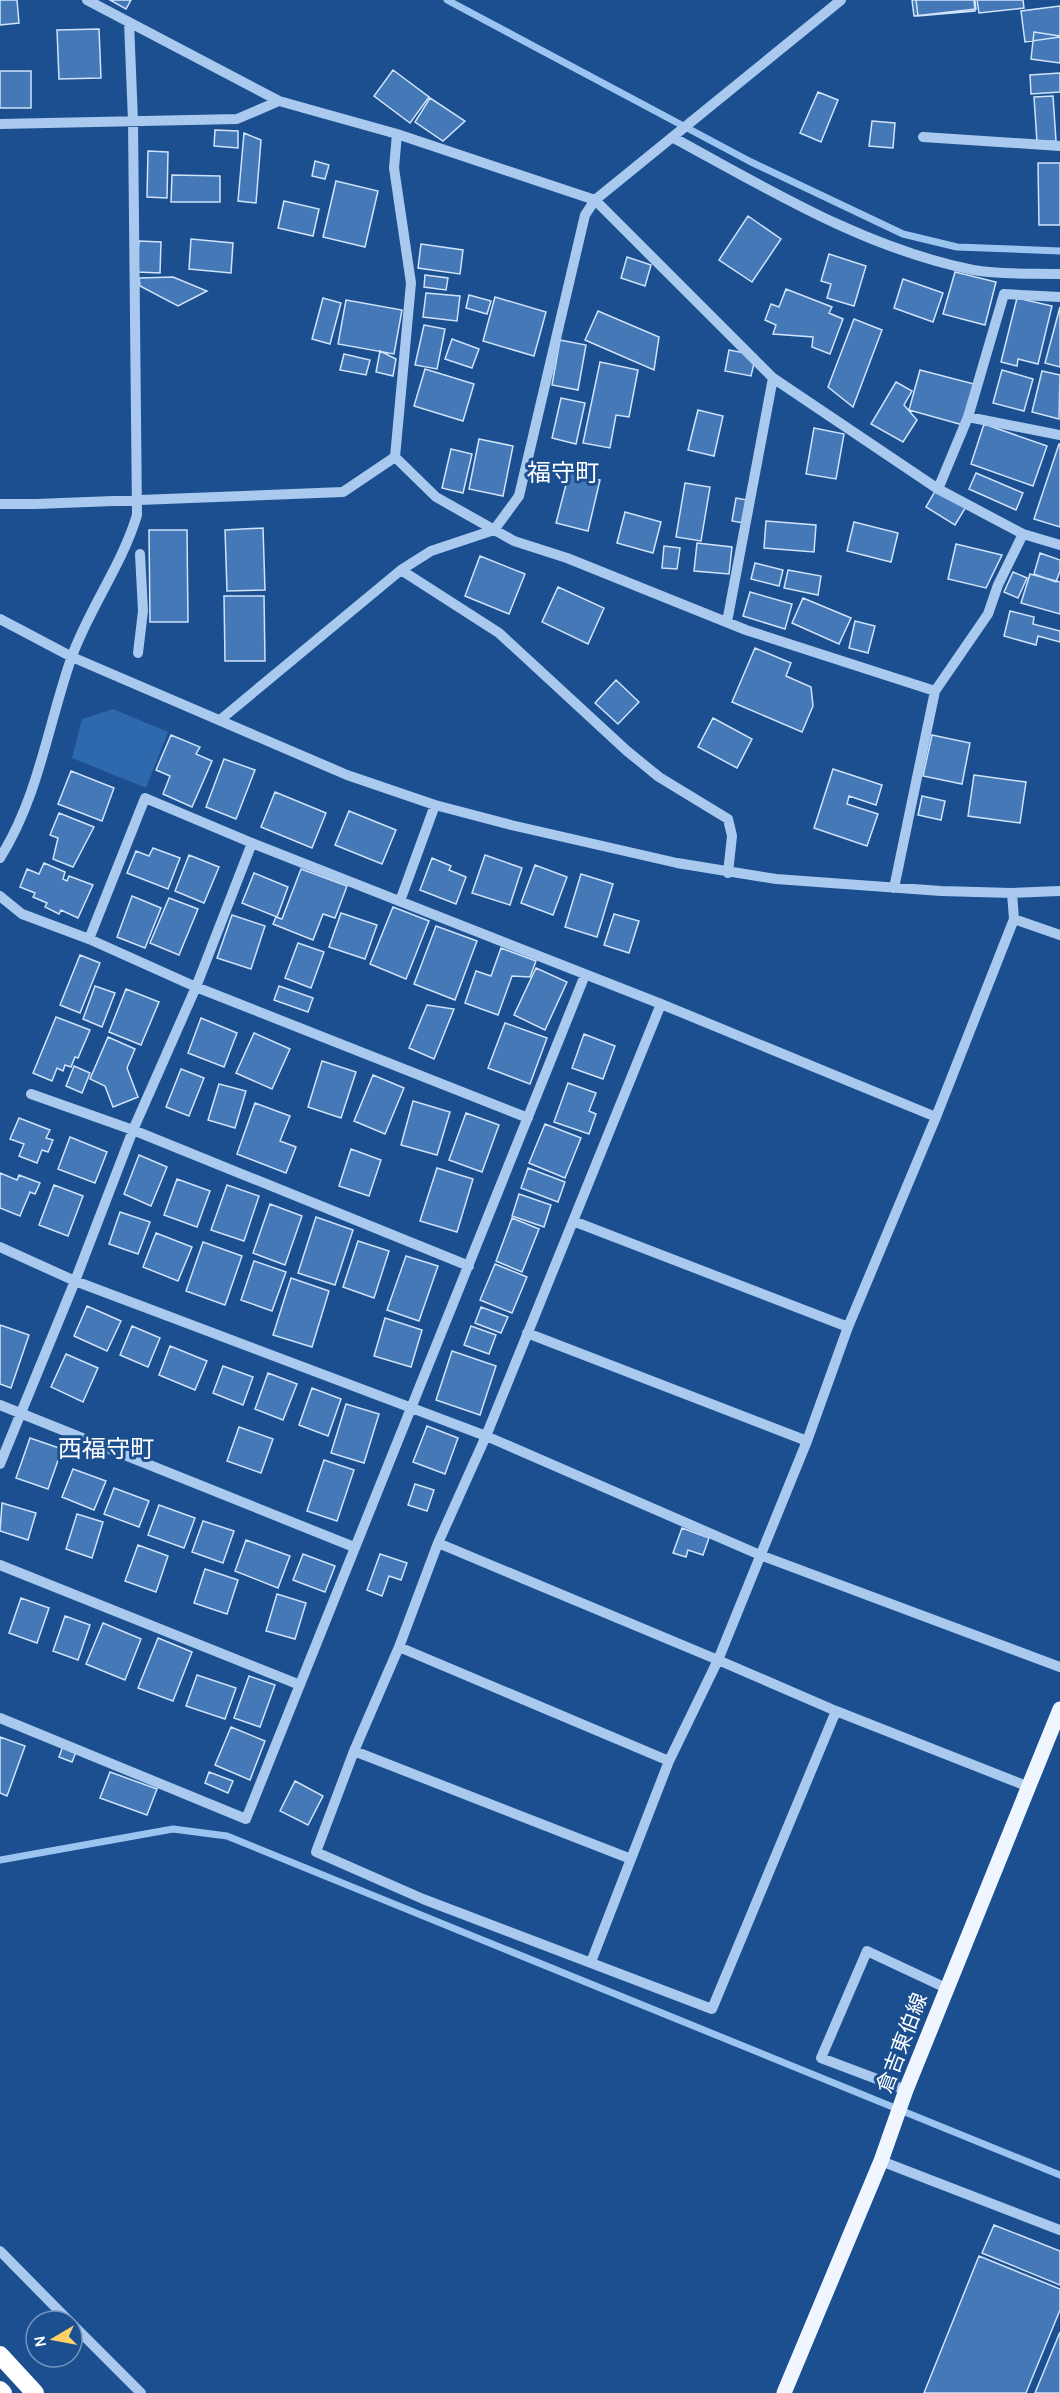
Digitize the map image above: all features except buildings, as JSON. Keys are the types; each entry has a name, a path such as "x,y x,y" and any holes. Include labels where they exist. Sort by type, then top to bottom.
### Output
{"highway":[{"path":"0,2355 34,2393"}],"main road":[{"name":"倉吉東伯線","path":"784,2393 880,2161 946,1988 1060,1709"}],"street":[{"path":"87,0 279,101 397,134 595,200 773,378 938,489 1023,534 1060,545"},
{"path":"220,720 401,570 431,551 494,530 519,496 585,215 595,200 841,0"},
{"path":"0,858 13,837 28,803 72,657 84,627 131,534 138,500 133,121 129,22"},
{"path":"0,124 237,119 279,101"},
{"path":"395,457 411,283 394,168 397,134"},
{"path":"672,137 814,214 925,258 975,270 1060,274"},
{"path":"923,137 1060,146"},
{"path":"938,489 968,417 1004,294 1060,297"},
{"path":"727,622 773,378"},
{"path":"968,417 1060,435"},
{"path":"0,504 343,492 395,457"},
{"path":"395,457 436,496 514,541 567,558 727,622 870,672 935,691"},
{"path":"894,888 935,691 988,614 998,585 1023,534"},
{"path":"138,653 143,611 140,554"},
{"path":"401,570 499,633 627,751 659,777 728,819 732,836 728,873"},
{"path":"0,619 72,657 347,775 435,805 589,844 728,873 894,888 1012,893 1060,891"},
{"path":"88,939 145,798 252,843 661,1004 936,1116"},
{"path":"400,901 435,805"},
{"path":"0,1464 75,1281 133,1130 196,987 252,843"},
{"path":"591,1962 669,1761 718,1660 807,1441 848,1327 936,1116 1014,919 1012,893"},
{"path":"0,896 22,914 88,939 196,987 528,1118"},
{"path":"1014,919 1060,934"},
{"path":"0,1718 246,1820 410,1406 469,1266 585,975"},
{"path":"661,1004 486,1436 438,1544 399,1647 354,1751 316,1852 423,1899 712,2009 836,1711"},
{"path":"31,1094 133,1130 469,1266"},
{"path":"573,1221 848,1327"},
{"path":"0,1247 75,1281 486,1436 760,1555 1060,1667"},
{"path":"527,1334 807,1441"},
{"path":"0,1405 354,1547"},
{"path":"438,1544 836,1711 1029,1787"},
{"path":"0,1564 300,1685"},
{"path":"399,1647 669,1761"},
{"path":"354,1751 631,1859"},
{"path":"906,2090 821,2058 867,1951 946,1988"},
{"path":"880,2161 1060,2230"},
{"path":"0,2251 57,2309"},
{"path":"84,2336 141,2393"}],"shaded area":[{"path":"113,709 168,732 146,788 72,758 82,719"}],"waterway":[{"path":"447,0 751,162 903,234 957,247 1060,251"},
{"path":"0,1860 173,1829 227,1836 1060,2175"}],"district":[{"name":"福守町","path":"563,473"},
{"name":"西福守町","path":"106,1449"}]}
